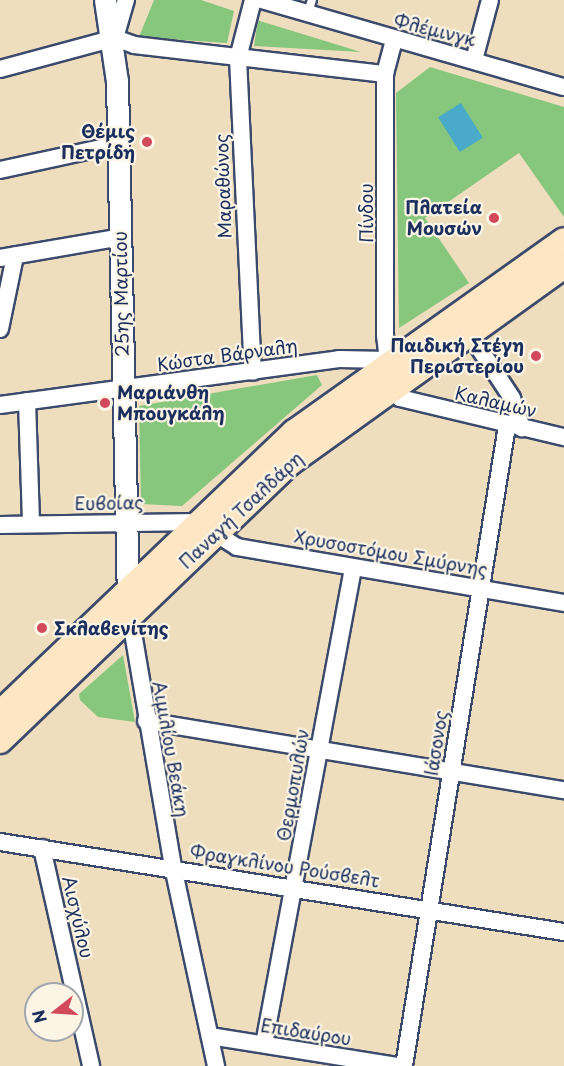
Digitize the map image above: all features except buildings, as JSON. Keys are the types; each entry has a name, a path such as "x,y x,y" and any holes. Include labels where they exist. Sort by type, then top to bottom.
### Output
{"main road":[{"name":"Παναγή Τσαλδάρη","path":"0,713 126,589 391,387 564,240"},
{"name":"Παναγή Τσαλδάρη","path":"0,741 130,615 285,439 389,360 463,324 564,266"}],"street":[{"path":"105,0 115,38"},
{"name":"25ης Μαρτίου","path":"126,0 115,38 121,237 126,589 130,615"},
{"name":"Μαραθώνος","path":"253,0 238,58 254,372"},
{"name":"Φλέμινγκ","path":"262,0 310,8 394,40 474,60 564,87"},
{"path":"474,60 490,0"},
{"path":"0,69 115,38 238,58 385,74"},
{"name":"Πίνδου","path":"391,387 385,74 394,40"},
{"path":"0,170 118,144"},
{"path":"0,329 8,257 121,237"},
{"name":"Ιάσονος","path":"404,1066 481,588 515,427 512,398 463,324"},
{"name":"Κώστα Βάρναλη","path":"0,405 339,359 389,360"},
{"name":"Καλαμών","path":"391,387 400,399 564,437"},
{"path":"27,400 31,524"},
{"name":"Ευβοίας","path":"0,525 125,522 206,529"},
{"name":"Χρυσοστόμου Σμύρνης","path":"206,529 237,547 564,603"},
{"name":"Θερμοπυλών","path":"264,1044 295,888 352,567"},
{"name":"Αιμιλίου Βεάκη","path":"130,615 146,721 173,867 216,1066"},
{"path":"146,721 564,790"},
{"name":"Φραγκλίνου Ρούσβελτ","path":"0,842 173,867 564,932"},
{"name":"Αισχύλου","path":"42,848 91,1066"},
{"name":"Επιδαύρου","path":"210,1036 397,1066"}],"green space":[{"path":"154,0 201,0 234,11 227,43 139,37"},
{"path":"258,21 260,21 361,52 254,46"},
{"path":"430,67 564,107 564,217 519,153 425,218 469,283 399,328 396,93"},
{"path":"317,375 322,385 182,506 141,504 139,406"},
{"path":"123,655 135,722 98,717 80,700 79,694"}],"water":[{"path":"461,103 483,138 460,152 438,117"}],"place":[{"name":"Θέμις Πετρίδη","path":"147,142"},
{"name":"Πλατεία Μουσών","path":"494,218"},
{"name":"Παιδική Στέγη Περιστερίου","path":"536,356"},
{"name":"Μαριάνθη Μπουγκάλη","path":"105,403"},
{"name":"Σκλαβενίτης","path":"42,628"}]}
